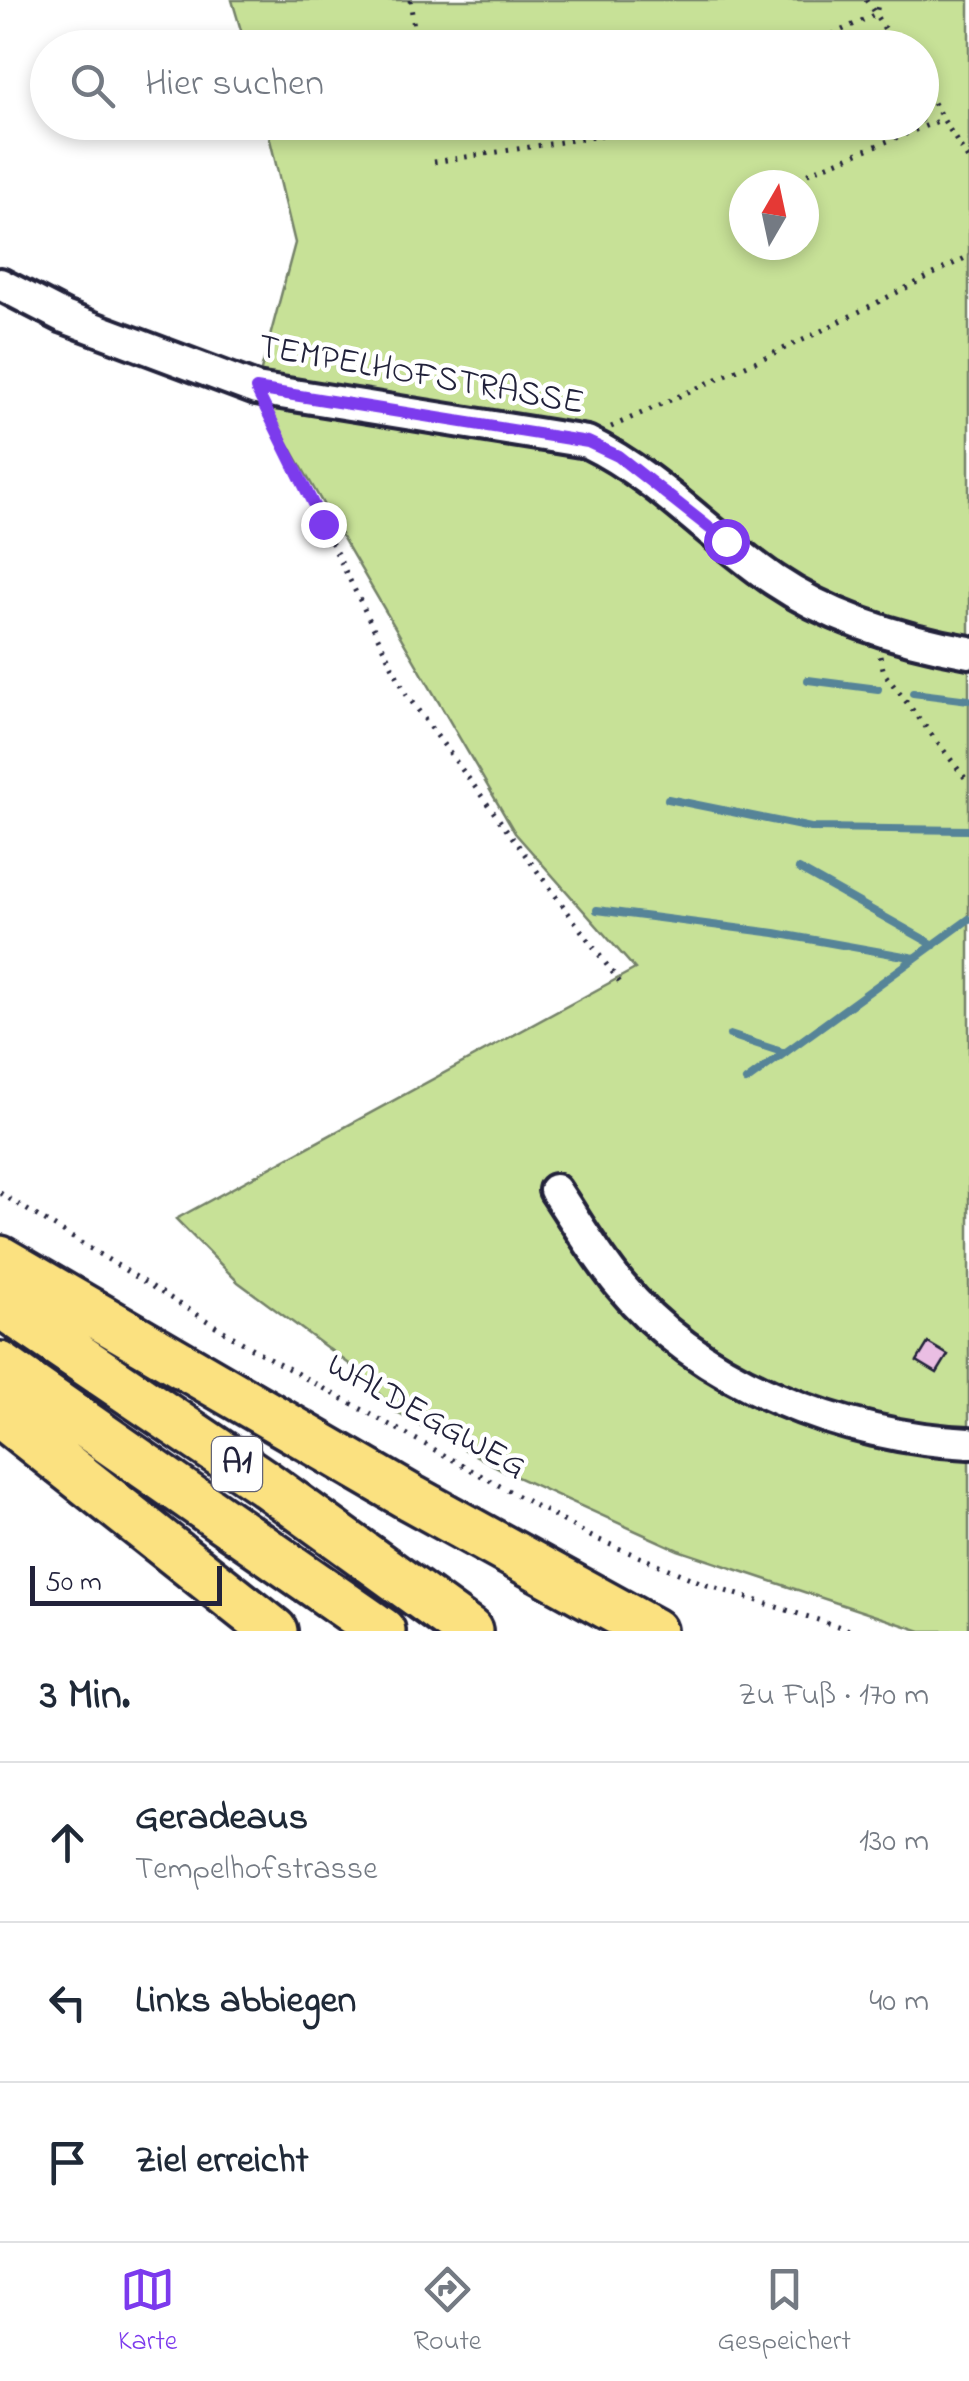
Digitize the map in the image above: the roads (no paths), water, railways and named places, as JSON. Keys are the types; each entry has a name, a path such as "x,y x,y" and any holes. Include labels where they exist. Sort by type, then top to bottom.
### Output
{"highway":[{"path":"0,1259 411,1498 653,1631"},
{"name":"A1","path":"0,1304 263,1482 469,1631"},
{"name":"A1","path":"0,1365 382,1631"},
{"path":"0,1414 274,1631"}],"street":[{"name":"TEMPELHOFSTRASSE","path":"0,284 64,317 256,389 588,442 618,456 776,581 872,627 969,652"},
{"path":"555,1190 621,1287 705,1363 845,1426 926,1441 969,1442"}],"waterway":[{"path":"808,680 878,689"},
{"path":"913,693 969,700"},
{"path":"668,799 811,828 969,830"},
{"path":"799,869 934,945"},
{"path":"597,910 775,933 915,958"},
{"path":"746,1081 969,919"},
{"path":"730,1035 785,1053"}]}
